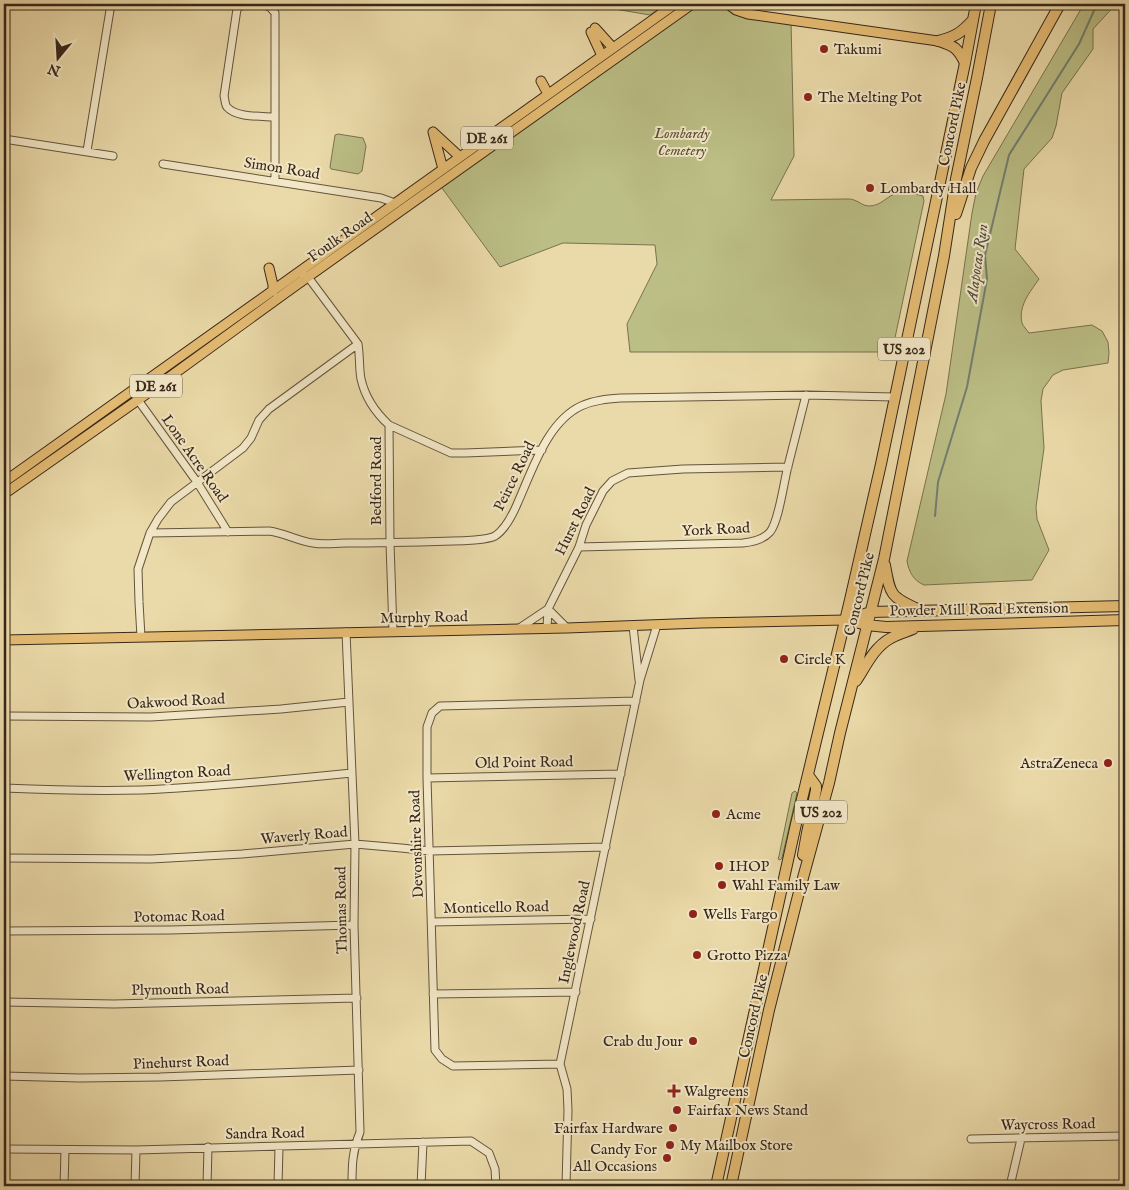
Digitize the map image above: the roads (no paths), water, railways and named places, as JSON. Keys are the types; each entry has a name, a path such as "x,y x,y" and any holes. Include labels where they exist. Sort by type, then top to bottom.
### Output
{"highway":[{"name":"Concord Pike","path":"716,1186 794,832 881,464 976,4"},
{"name":"Concord Pike","path":"731,1186 766,1022 829,783 884,559 944,256 956,179 978,78 991,4"},
{"path":"944,256 964,185 971,168 988,132 1060,4"},
{"path":"938,40 957,35 973,20"},
{"path":"938,40 954,46 965,63"},
{"path":"884,559 888,586 894,596 907,605 921,611"},
{"name":"Powder Mill Road Extension","path":"845,620 871,612 1125,606"},
{"name":"Powder Mill Road Extension","path":"845,620 886,627 1125,620"},
{"path":"851,691 876,650 884,642 896,635 920,626"},
{"path":"798,896 807,833 816,790 816,786 808,775"}],"main road":[{"name":"Foulk Road","path":"4,482 460,157 506,130 548,94 675,4"},
{"name":"Foulk Road","path":"4,494 308,277 506,130 692,4"},
{"path":"728,4 736,10 748,14 938,40"},
{"path":"602,56 593,30 613,48"},
{"path":"541,81 548,94"},
{"path":"443,169 433,132 460,157"},
{"path":"269,268 273,291"},
{"name":"Murphy Road","path":"4,640 845,620"}],"street":[{"path":"87,151 111,4"},
{"path":"243,4 237,9 224,96 226,107 244,115 275,117"},
{"path":"260,4 270,7 275,13 275,181"},
{"path":"4,140 113,156"},
{"name":"Simon Road","path":"163,164 382,198 395,203"},
{"path":"141,637 138,569 150,533 170,502 243,448 251,438 259,420 269,409 358,344 308,277 298,272"},
{"name":"Bedford Road","path":"358,344 361,378 366,397 389,426 393,632"},
{"name":"Peirce Road","path":"150,533 270,531 314,543 390,543 493,538 503,529 515,509 552,432 565,416 581,406 600,400 630,398 806,395 894,397"},
{"name":"York Road","path":"578,547 743,543 761,539 770,532 775,524 806,395"},
{"name":"Lone Acre Road","path":"138,400 197,482 228,532"},
{"path":"389,426 451,453 542,450"},
{"name":"Hurst Road","path":"547,628 548,609 578,547 586,525 604,491 612,482 628,473 683,469 788,467"},
{"path":"518,629 548,609 568,628"},
{"name":"Inglewood Road","path":"566,1186 567,1089 560,1064 636,701 657,625"},
{"name":"Inglewood Road","path":"633,626 640,685"},
{"name":"Thomas Road","path":"346,632 355,844 354,925 360,1132 353,1156 352,1186"},
{"name":"Devonshire Road","path":"560,1064 453,1066 442,1060 435,1050 427,727 432,713 440,706 636,701"},
{"name":"Oakwood Road","path":"4,716 151,717 280,709 350,702"},
{"name":"Wellington Road","path":"4,788 141,790 245,784 352,774"},
{"name":"Old Point Road","path":"427,778 621,774"},
{"name":"Waverly Road","path":"4,858 151,859 242,854 355,844 430,851 606,847"},
{"name":"Monticello Road","path":"432,922 591,919"},
{"name":"Potomac Road","path":"4,931 170,930 354,925"},
{"path":"434,994 576,992"},
{"name":"Plymouth Road","path":"4,1002 114,1004 357,998"},
{"name":"Pinehurst Road","path":"4,1076 150,1077 359,1070"},
{"name":"Waycross Road","path":"971,1139 1125,1136"},
{"path":"1010,1186 1021,1139"},
{"name":"Sandra Road","path":"4,1150 136,1150 471,1141 489,1153 495,1169 496,1186"},
{"path":"422,1186 423,1142"},
{"path":"278,1186 279,1146"},
{"path":"207,1186 208,1147"},
{"path":"64,1186 65,1150"},
{"path":"135,1186 136,1150"}],"waterway":[{"name":"Alapocas Run","path":"935,516 938,482 967,387 987,279 985,255 1009,155 1079,44 1097,4"}],"place":[{"name":"Takumi","path":"824,49"},
{"name":"The Melting Pot","path":"808,97"},
{"name":"Lombardy Hall","path":"870,188"},
{"name":"Circle K","path":"784,659"},
{"name":"AstraZeneca","path":"1108,763"},
{"name":"Acme","path":"716,814"},
{"name":"IHOP","path":"719,866"},
{"name":"Wahl Family Law","path":"722,885"},
{"name":"Wells Fargo","path":"693,914"},
{"name":"Grotto Pizza","path":"697,955"},
{"name":"Crab du Jour","path":"693,1041"},
{"name":"Walgreens","path":"674,1091"},
{"name":"Fairfax News Stand","path":"677,1110"},
{"name":"Fairfax Hardware","path":"673,1128"},
{"name":"My Mailbox Store","path":"670,1145"},
{"name":"Candy For All Occasions","path":"667,1158"}],"park label":[{"name":"Lombardy Cemetery","path":"682,142"}]}
